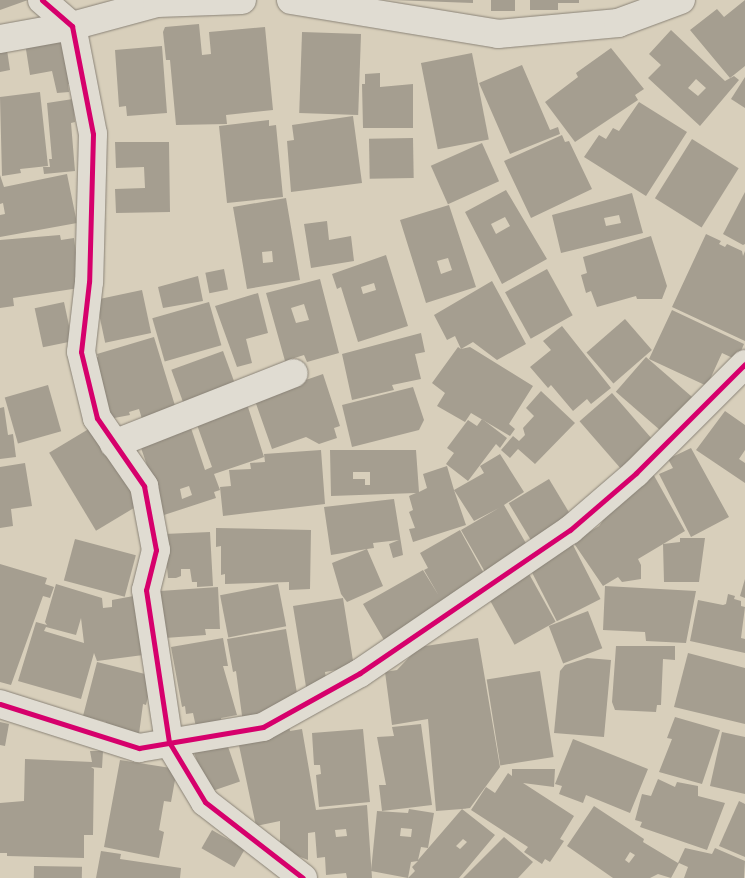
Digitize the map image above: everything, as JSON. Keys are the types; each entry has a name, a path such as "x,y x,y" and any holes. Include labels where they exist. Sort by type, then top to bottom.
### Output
{"street":[{"path":"42,0 72,26 93,134 89,282 81,352 97,418 144,486 156,550 146,590 169,742 205,802 303,878"},
{"path":"0,39 72,26 157,3 242,0"},
{"path":"291,0 498,34 618,23 680,0"},
{"path":"0,704 139,748 263,727 360,673 570,530 636,472 745,364"},
{"path":"114,444 294,373"}],"building":[{"path":"0,0 28,0 0,10"},
{"path":"392,0 473,0 473,3"},
{"path":"491,0 515,0 515,11 491,11"},
{"path":"530,0 579,0 579,3 558,3 558,10 530,10"},
{"path":"745,0 745,66 730,78 690,30 717,9 724,17"},
{"path":"199,24 202,55 211,54 209,32 265,27 273,110 226,115 227,124 176,125 170,60 166,60 163,32 165,27"},
{"path":"671,30 725,81 734,76 739,80 700,126 648,78 661,65 649,54","holes":["696,79 706,88 698,96 688,88"]},
{"path":"302,32 361,34 358,115 299,113"},
{"path":"64,37 75,83 68,84 69,92 57,93 52,71 30,75 25,43"},
{"path":"162,46 167,113 127,116 126,106 119,107 115,50"},
{"path":"611,48 644,89 635,95 638,100 575,142 545,102 578,77 576,73"},
{"path":"7,50 10,70 0,72 0,51"},
{"path":"472,53 489,139 438,149 421,63"},
{"path":"522,65 550,130 558,127 560,134 510,154 479,83"},
{"path":"380,73 380,87 413,84 413,128 363,128 362,84 365,84 365,74"},
{"path":"745,77 745,108 731,99"},
{"path":"40,92 48,166 20,169 21,173 2,176 0,97"},
{"path":"73,99 75,122 71,123 75,171 44,174 43,167 50,167 49,159 52,159 47,103"},
{"path":"639,102 687,132 646,196 584,157 599,135 606,139 613,128 619,131"},
{"path":"353,116 362,183 291,192 287,141 294,140 292,125"},
{"path":"269,120 269,126 276,125 283,197 227,203 219,126"},
{"path":"562,135 565,142 569,141 592,189 531,218 504,161"},
{"path":"413,138 414,178 370,179 369,139"},
{"path":"692,139 739,168 702,228 655,198"},
{"path":"115,142 169,142 170,212 116,213 115,189 145,188 144,167 116,168"},
{"path":"482,143 499,181 448,204 431,166"},
{"path":"67,174 77,223 0,237 0,215 5,214 3,203 0,204 0,175 4,187"},
{"path":"506,190 547,259 502,284 465,212","holes":["505,217 510,226 496,234 491,224"]},
{"path":"745,192 745,244 743,245 723,234"},
{"path":"632,193 643,233 561,253 552,215","holes":["619,215 621,223 606,226 604,218"]},
{"path":"286,198 300,280 247,289 233,207","holes":["272,251 273,262 263,263 262,252"]},
{"path":"449,205 476,287 426,303 400,220","holes":["448,258 452,270 441,274 437,261"]},
{"path":"327,221 329,240 351,236 354,261 311,268 304,224"},
{"path":"706,234 721,241 719,244 725,247 727,244 742,251 743,256 745,251 745,341 672,307"},
{"path":"60,235 61,240 74,238 76,253 82,252 86,287 13,298 14,306 0,308 0,240"},
{"path":"651,236 667,286 662,299 637,299 636,296 597,307 591,291 586,293 581,275 587,273 583,257"},
{"path":"386,255 408,326 358,342 341,287 337,289 332,274","holes":["374,283 376,290 363,294 361,287"]},
{"path":"224,269 228,290 209,293 205,273"},
{"path":"547,269 573,315 531,339 505,292"},
{"path":"198,276 203,301 163,308 158,287"},
{"path":"320,279 339,353 307,362 304,355 285,361 266,293","holes":["304,304 309,320 296,323 291,308"]},
{"path":"492,281 526,344 497,360 473,342 461,349 455,336 447,340 434,315"},
{"path":"142,290 151,333 105,343 96,300"},
{"path":"258,293 268,333 246,339 252,363 237,367 215,306"},
{"path":"64,302 72,341 43,347 35,308"},
{"path":"209,302 221,345 165,362 152,318"},
{"path":"672,310 744,344 737,360 722,353 707,386 649,359"},
{"path":"625,319 652,350 613,383 587,352"},
{"path":"562,326 611,388 591,404 587,399 573,411 551,385 548,388 530,367 551,350 543,341"},
{"path":"421,333 425,352 415,354 421,379 392,385 394,390 352,400 342,354"},
{"path":"154,337 176,409 142,419 139,409 129,412 130,415 109,419 90,359 98,357 97,354"},
{"path":"458,347 461,349 470,347 533,386 509,424 515,429 510,436 471,413 465,422 437,406 445,393 432,383"},
{"path":"223,351 237,389 185,407 171,370"},
{"path":"646,357 697,402 667,436 616,392"},
{"path":"323,374 340,426 334,428 337,438 319,444 306,437 272,449 254,398"},
{"path":"48,385 61,431 18,444 5,397"},
{"path":"413,387 424,420 419,430 352,447 342,405"},
{"path":"541,391 575,423 535,464 518,449 510,458 501,450 513,436 519,441 525,435 523,428 534,416 526,408"},
{"path":"612,393 655,443 623,471 580,421"},
{"path":"247,404 264,457 214,474 220,490 214,492 216,498 164,515 139,442 190,425 205,470 212,467 196,422","holes":["189,486 192,495 182,499 180,489"]},
{"path":"4,407 8,435 13,434 16,457 0,459 0,408"},
{"path":"725,411 745,425 745,450 739,459 745,463 745,483 696,450"},
{"path":"482,419 507,438 500,448 496,444 468,481 446,464 454,453 447,448 468,420 477,426"},
{"path":"92,427 139,505 96,531 49,453"},
{"path":"691,448 729,517 691,537 659,474 673,468 668,459"},
{"path":"321,450 325,504 223,516 220,487 231,486 229,470 251,469 250,463 265,462 264,454"},
{"path":"330,450 416,450 419,492 427,488 423,474 447,466 466,525 413,542 409,529 415,528 409,512 413,510 409,496 416,493 331,496","holes":["353,472 370,472 370,485 365,485 365,479 353,479"]},
{"path":"500,454 524,492 504,505 531,552 489,579 461,530 499,508 474,521 454,490 484,473 480,466"},
{"path":"25,463 32,506 11,509 13,526 0,528 0,467"},
{"path":"652,472 685,531 638,559 641,565 641,579 622,582 618,577 603,586 573,542 599,526 609,512 618,507 615,500"},
{"path":"549,479 574,520 533,544 509,503"},
{"path":"394,499 403,555 393,558 389,544 399,540 373,543 374,548 331,555 324,507"},
{"path":"216,528 311,530 310,589 289,590 289,582 225,584 225,574 221,575 221,546 216,547"},
{"path":"460,530 487,579 384,640 363,604 423,570 439,596 424,570 428,568 420,553"},
{"path":"210,532 213,586 197,587 197,582 192,582 190,569 181,569 181,576 168,578 164,534"},
{"path":"680,538 705,538 699,582 664,582 663,544 680,542"},
{"path":"75,539 136,555 125,597 64,581"},
{"path":"571,541 601,599 557,621 527,563"},
{"path":"367,549 383,586 347,602 341,594 332,563"},
{"path":"0,564 47,578 45,584 54,587 50,598 43,596 11,685 0,682"},
{"path":"528,572 556,622 515,645 487,595"},
{"path":"745,579 745,598 740,596"},
{"path":"56,584 102,598 103,608 112,607 112,600 139,595 151,654 97,661 94,653 81,699 18,681 36,622 47,625 45,622","holes":["81,618 84,643 44,631 46,627 76,635"]},
{"path":"278,584 286,626 228,637 220,595"},
{"path":"605,586 696,591 686,643 646,641 645,632 603,630"},
{"path":"218,587 220,629 205,629 206,635 165,638 160,591"},
{"path":"728,594 735,596 734,599 741,601 741,606 745,607 741,638 745,639 745,653 690,641 698,600 723,605 726,604"},
{"path":"343,598 354,667 325,672 326,679 319,680 320,691 307,693 293,606"},
{"path":"588,611 602,648 563,663 549,626"},
{"path":"286,629 299,705 243,723 236,671 233,672 227,639"},
{"path":"223,638 228,666 223,666 237,715 221,718 222,723 196,727 193,713 186,714 185,706 182,707 171,647"},
{"path":"478,638 500,767 470,808 436,811 428,719 392,725 385,672 397,670 419,647"},
{"path":"616,646 675,646 675,660 663,659 661,705 657,705 656,712 615,710 612,702"},
{"path":"688,653 745,668 745,724 674,707"},
{"path":"587,658 611,660 604,737 554,733 560,671 565,665"},
{"path":"97,662 153,676 146,705 143,704 139,734 105,727 106,722 83,716"},
{"path":"540,671 554,757 500,765 487,679"},
{"path":"675,717 720,730 702,784 659,772 672,739 667,738"},
{"path":"0,722 9,724 5,746 0,745"},
{"path":"421,724 432,805 382,811 379,785 386,785 377,737 394,736 392,727"},
{"path":"289,726 290,731 302,729 316,810 367,805 372,878 347,878 346,873 326,875 325,857 317,858 315,832 308,833 308,860 280,849 280,821 256,826 237,736","holes":["346,829 347,836 336,837 335,830"]},
{"path":"363,729 370,802 319,807 316,775 321,774 320,765 314,765 312,733"},
{"path":"722,732 745,737 745,794 710,786"},
{"path":"225,738 240,781 208,793 193,749"},
{"path":"573,739 648,769 630,813 586,795 583,803 559,794 562,786 555,784"},
{"path":"90,751 103,751 102,768 91,767 94,769 93,835 84,835 84,858 7,856 7,853 0,853 0,803 24,801 25,759 92,762"},
{"path":"120,760 177,769 171,802 164,801 159,830 164,832 159,858 104,847"},
{"path":"512,769 555,769 554,787 523,783 574,816 560,839 564,841 550,862 545,859 542,864 524,852 528,847 471,810 486,787 495,793 508,773 512,776"},
{"path":"658,779 675,787 677,782 698,786 698,796 725,803 707,850 640,827 642,822 635,820 642,794 651,796"},
{"path":"739,801 745,804 745,857 719,846"},
{"path":"594,806 644,839 643,842 678,863 685,848 712,854 715,848 745,861 744,878 684,878 688,867 679,863 671,878 658,874 650,878 613,878 567,846","holes":["630,852 635,855 629,863 625,860"]},
{"path":"409,809 434,813 428,848 421,847 418,860 462,809 495,835 459,878 408,878 371,871 377,811 408,813","holes":["401,828 412,829 411,837 400,836","463,839 467,842 460,849 456,846","418,861 412,867 415,871 408,878 411,862"]},
{"path":"212,830 245,849 234,867 202,848"},
{"path":"504,837 533,862 518,878 463,878"},
{"path":"101,851 121,854 120,859 181,868 180,878 96,878"},
{"path":"34,866 82,867 82,878 34,878"}],"cycle path":[{"path":"42,0 72,26 93,134 89,282 81,352 97,418 144,486 156,550 146,590 169,742 205,802 303,878"},
{"path":"0,704 139,748 263,727 360,673 570,530 636,473 745,364"}]}
